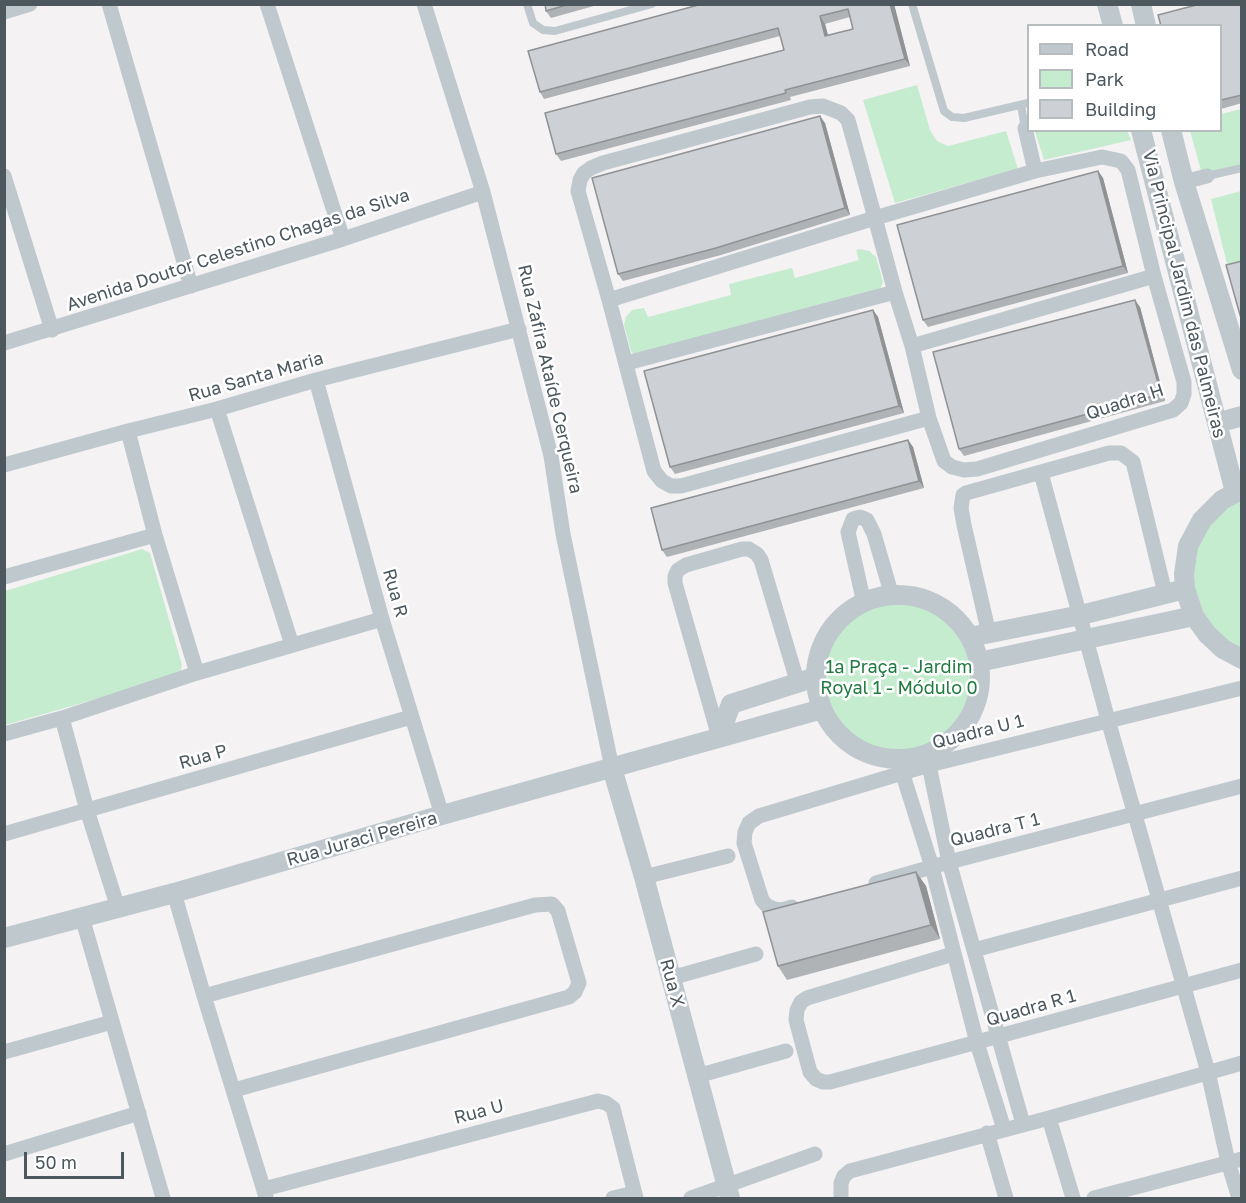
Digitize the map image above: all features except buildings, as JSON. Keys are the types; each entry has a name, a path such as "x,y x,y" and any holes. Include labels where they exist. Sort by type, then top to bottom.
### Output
{"street":[{"path":"4,12 30,4"},
{"path":"110,4 191,286"},
{"path":"267,4 343,239"},
{"name":"Rua Zafira Ataíde Cerqueira","path":"424,4 483,192 551,456 563,534 612,768"},
{"path":"1107,4 1112,24"},
{"path":"1141,4 1146,24"},
{"path":"823,106 833,109 848,120 912,346 929,418 681,486 670,486 662,481 654,471 609,300 578,191 584,173 603,163 810,107 823,106"},
{"path":"609,300 1035,171 1025,128"},
{"name":"Via Principal Jardim das Palmeiras","path":"1142,132 1217,423 1238,491"},
{"name":"Via Principal Jardim das Palmeiras","path":"1171,132 1184,182 1242,370"},
{"name":"Quadra H","path":"929,418 944,461 952,467 964,470 977,469 1173,410 1181,404 1184,382 1154,276 1128,170 1121,161 1102,157 1035,171"},
{"path":"1151,166 1178,159"},
{"path":"4,176 52,330"},
{"path":"1184,182 1207,176"},
{"name":"Avenida Doutor Celestino Chagas da Silva","path":"4,343 343,239 483,192"},
{"path":"912,346 1154,276"},
{"path":"627,363 895,292"},
{"name":"Rua Santa Maria","path":"4,465 217,409 316,380 519,329"},
{"name":"Rua R","path":"316,380 382,619 442,815"},
{"path":"217,409 292,645"},
{"path":"1217,423 1242,416"},
{"path":"128,431 155,535 197,673"},
{"path":"806,903 782,910 767,906 762,900 744,843 749,823 759,816 901,766 929,759 953,739 971,717 978,699 981,680 979,635 962,503 966,493 1109,453 1121,453 1128,456 1133,462 1165,593"},
{"path":"1041,473 1158,900 1235,1160 1239,1198"},
{"path":"1238,491 1211,509 1194,532 1185,560 1185,589 1194,616 1207,634 1223,650 1242,659"},
{"path":"864,603 848,532 853,519 860,517 867,520 874,534 892,596"},
{"path":"4,577 155,535"},
{"path":"719,737 675,584 675,576 678,570 686,565 749,549 761,560 807,681 835,729 853,746 901,766"},
{"path":"719,737 731,704 807,681 827,636 837,622 864,603 892,596 928,601 945,610 979,635 1081,615 1185,589"},
{"path":"979,662 1194,616"},
{"path":"4,734 62,718 197,673 382,619"},
{"name":"Quadra U 1","path":"929,759 1242,688"},
{"name":"Rua Juraci Pereira","path":"4,938 174,893 442,815 822,709"},
{"name":"Rua P","path":"4,834 411,717"},
{"path":"62,718 87,810 118,908"},
{"path":"929,759 949,862 1023,1124"},
{"path":"901,766 932,867 977,1043 1004,1129"},
{"name":"Rua X","path":"612,768 644,877 728,1192"},
{"name":"Quadra T 1","path":"863,887 949,862 1242,786"},
{"path":"644,877 728,856"},
{"path":"974,950 1242,878"},
{"path":"174,893 265,1194"},
{"path":"204,996 535,905 552,904 558,911 579,983 575,992 569,997 234,1090"},
{"path":"82,917 163,1198"},
{"path":"671,978 756,954"},
{"name":"Quadra R 1","path":"953,954 807,998 801,1002 796,1010 796,1020 810,1072 816,1079 831,1082 1242,970"},
{"path":"4,1052 112,1022"},
{"path":"697,1076 786,1051"},
{"path":"842,1198 841,1183 850,1171 1242,1063"},
{"name":"Rua U","path":"265,1194 598,1101 613,1108 635,1196"},
{"path":"4,1154 139,1113"},
{"path":"1049,1118 1073,1198"},
{"path":"987,1133 1006,1198"},
{"path":"691,1198 728,1192 815,1154"},
{"path":"1094,1198 1235,1160"},
{"path":"613,1198 635,1196"}],"lane":[{"path":"527,4 533,23 543,30 555,31 652,4"},
{"path":"912,4 944,111 952,117 964,118 1025,104 1025,128"},
{"path":"1207,176 1242,168"}],"green space":[{"path":"917,85 930,130 937,141 948,146 1006,131 1018,169 895,203 863,100"},
{"path":"1241,109 1241,164 1202,174 1190,132 1222,132 1222,114"},
{"path":"1035,132 1127,132 1131,140 1044,160"},
{"path":"1241,191 1241,264 1228,268 1211,199"},
{"path":"856,250 869,251 876,257 883,282 879,292 634,355 631,351 624,325 626,317 632,310 644,308 648,317 731,295 729,284 792,268 795,278 859,260"},
{"path":"1241,496 1241,652 1221,639 1197,607 1191,568 1203,530 1231,501"},
{"path":"142,549 150,553 182,665 180,675 5,725 5,591"},
{"name":"1ª Praça - Jardim Royal 1 - Módulo 0","path":"899,600 914,601 929,606 954,622 970,647 975,662 975,692 970,707 954,732 929,748 914,753 899,754 884,753 869,748 844,732 828,707 823,692 822,677 823,662 828,647 844,622 869,606 884,601"}]}
